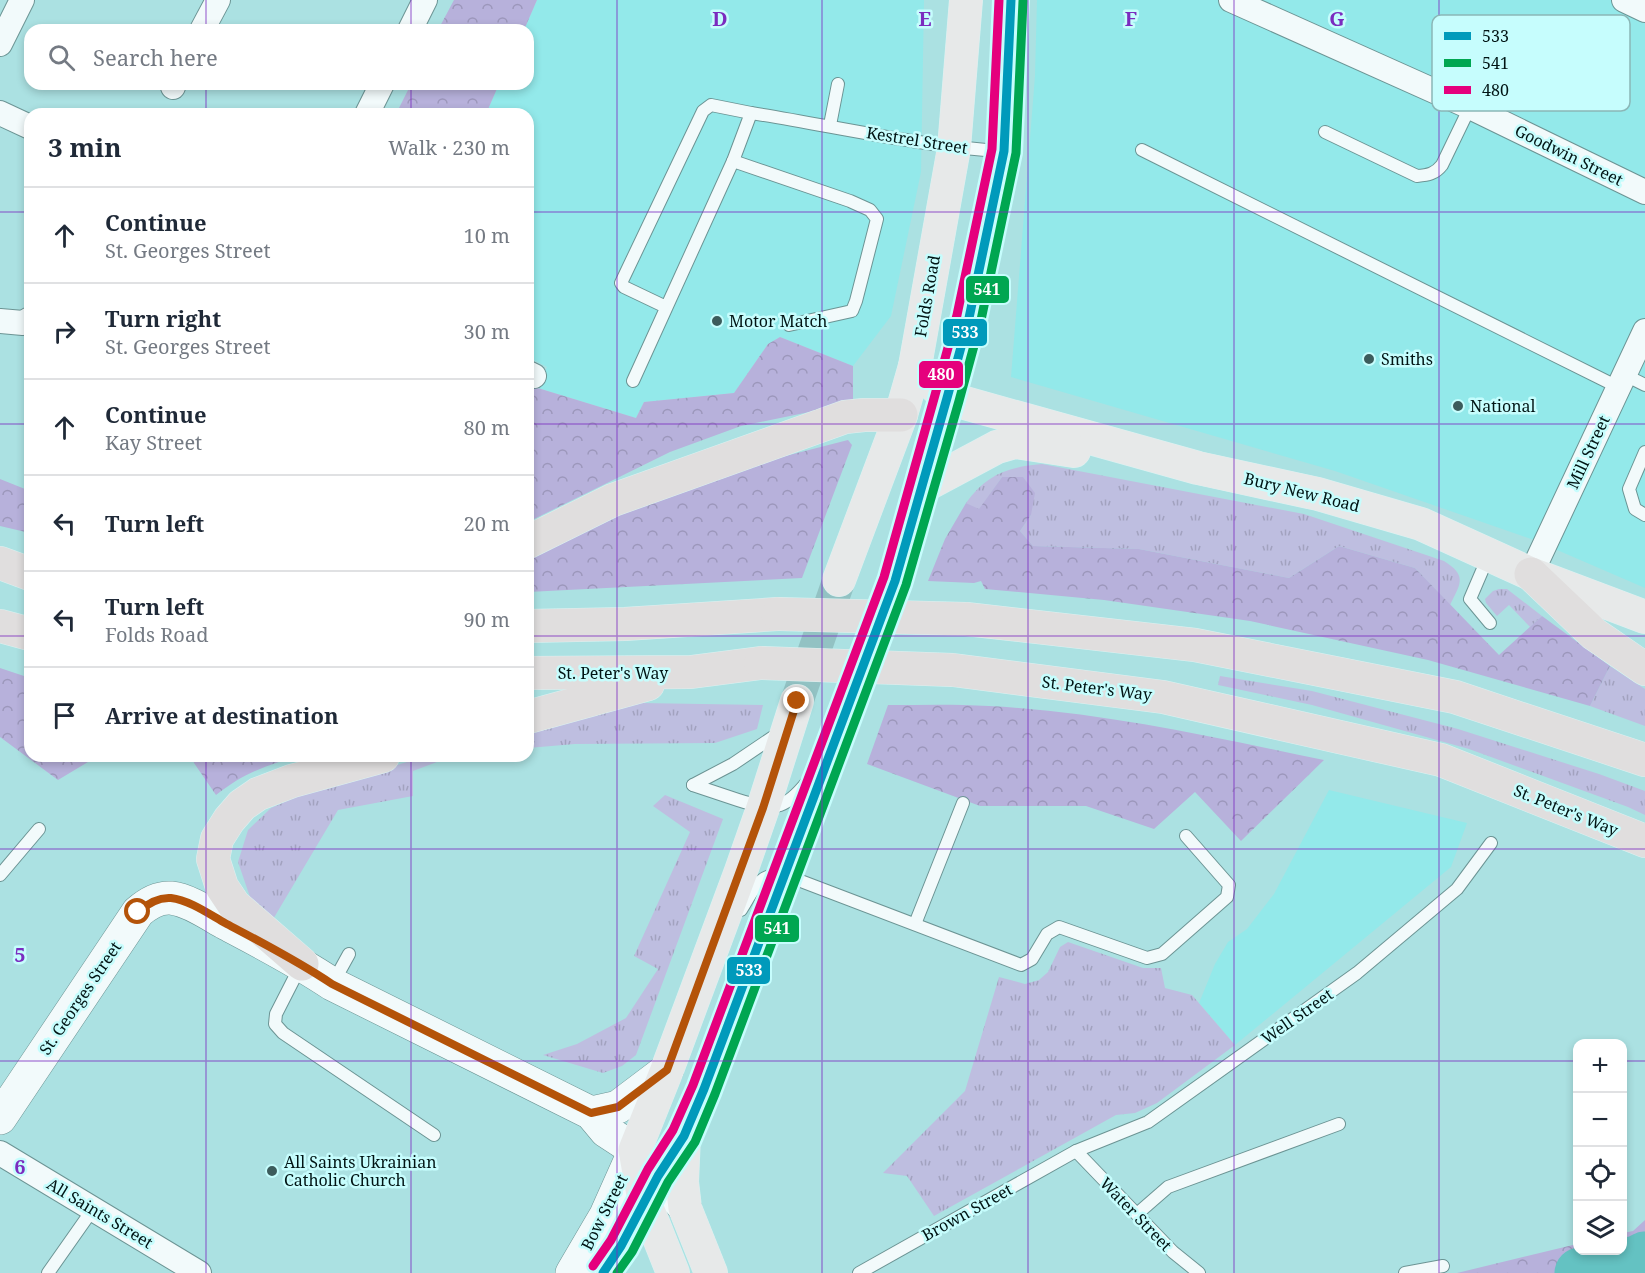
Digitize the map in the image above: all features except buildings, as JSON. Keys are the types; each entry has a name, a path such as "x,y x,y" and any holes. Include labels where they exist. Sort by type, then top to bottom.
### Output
{"highway":[{"path":"534,539 613,500 844,417 901,415"},
{"path":"0,563 24,572"},
{"path":"1531,574 1594,634 1645,669"},
{"path":"534,626 625,624 778,614 966,619 1195,645 1455,697 1645,760"},
{"path":"0,626 24,632"},
{"name":"St. Peter's Way","path":"534,673 691,672 761,663 953,670 1163,697 1441,760 1645,842"},
{"path":"534,715 691,672"},
{"path":"302,964 234,904 222,887 213,859 217,839 229,820 258,794 292,781 361,762"}],"main road":[{"name":"Folds Road","path":"839,580 901,415 915,366 954,148 966,0"},
{"path":"895,582 969,318 1004,152 1011,0"},
{"name":"Bury New Road","path":"915,366 947,398 1198,468 1318,494 1410,520 1531,574 1645,617"},
{"path":"922,487 901,415 947,398"},
{"path":"922,487 997,447 1015,442 1198,468"},
{"path":"635,1150 667,1070 763,808 794,712"},
{"path":"711,1273 685,1208 682,1182 684,1136 847,713"},
{"name":"St. Georges Street","path":"0,1118 138,912 147,904 167,898 177,899 196,907 302,964 332,984 591,1113"},
{"path":"667,1070 618,1107 591,1113 606,1131 635,1150 651,1188 673,1273"},
{"name":"Bow Street","path":"603,1273 621,1246 651,1188 684,1136"},
{"name":"Bow Street","path":"572,1273 606,1215 635,1150"},
{"path":"651,1188 672,1203 685,1208"},
{"path":"606,1215 651,1188"}],"street":[{"path":"0,44 22,0"},
{"path":"205,24 218,0"},
{"path":"413,24 425,0"},
{"name":"Goodwin Street","path":"1231,0 1432,90"},
{"path":"1624,0 1645,10"},
{"path":"370,108 379,90"},
{"name":"Goodwin Street","path":"1478,111 1645,192"},
{"path":"0,113 24,124"},
{"path":"0,321 24,322"},
{"name":"Mill Street","path":"1531,574 1645,331"},
{"name":"All Saints Street","path":"0,1153 198,1273"}],"lane":[{"path":"830,125 838,84"},
{"name":"Kestrel Street","path":"666,307 624,287 621,283 703,111 711,105 954,148 1004,152"},
{"path":"1325,132 1417,176 1429,175 1437,172 1442,165 1468,111"},
{"path":"633,381 732,161 751,113"},
{"path":"1142,150 1621,381 1645,385"},
{"path":"732,161 850,201 870,210 877,219 852,312 789,325"},
{"path":"1645,452 1629,489 1635,510 1645,515"},
{"path":"1489,555 1470,599 1490,623"},
{"path":"794,712 756,750 693,785 763,808 782,804 795,796 807,782 847,713"},
{"path":"915,924 963,803"},
{"path":"0,874 39,829"},
{"path":"706,964 761,879 772,873 785,875 1021,965 1032,959 1047,934 1059,927 1147,958 1162,954 1227,897 1229,885 1186,836"},
{"name":"Well Street","path":"1076,1151 1148,1122 1358,973 1457,889 1491,843"},
{"path":"332,984 350,954"},
{"path":"302,964 276,1014 275,1024 283,1033 434,1135"},
{"path":"1137,1214 1168,1187 1339,1125"},
{"name":"Water Street","path":"1076,1151 1173,1252 1199,1273"},
{"name":"Brown Street","path":"858,1273 1076,1151"},
{"path":"48,1273 93,1209"},
{"path":"1405,1273 1443,1266"}],"shaded area":[{"path":"537,0 924,0 921,172 891,316 853,366 780,337 768,344 734,393 644,402 636,418 538,388 547,367 534,360 534,108 489,108 496,90 534,90 534,24 527,24"},
{"path":"1037,0 1645,0 1645,588 1534,540 1335,471 1011,377 1035,76"},
{"path":"1329,790 1467,823 1451,867 1235,1045 1199,1003 1215,964 1228,942 1247,929 1274,894"}],"green space":[{"path":"454,0 537,0 527,24 441,24"},
{"path":"408,90 496,90 489,108 399,108"},
{"path":"780,337 853,366 853,403 741,426 670,452 534,519 534,387 636,418 644,402 734,393 768,344"},
{"path":"848,440 852,445 802,578 534,592 534,553 599,521 738,468"},
{"path":"1042,464 1304,514 1444,561 1452,566 1459,576 1459,586 1450,605 1415,568 1339,546 1289,578 1139,549 1033,546 1020,531 1031,515 1002,477 979,510 966,503 982,485 999,474 1019,467"},
{"path":"1002,477 1023,477 1035,493 1031,515 1020,531 1033,546 1139,549 1289,578 1339,546 1415,568 1499,655 1542,616 1610,666 1590,706 1428,660 1250,621 1104,600 985,589 981,581 974,583 928,581 945,539 966,503 979,509"},
{"path":"0,479 24,489 24,532 0,526"},
{"path":"1507,589 1542,616 1530,627 1509,605 1497,616 1485,599 1493,591"},
{"path":"1610,666 1645,689 1645,726 1590,706"},
{"path":"0,668 24,676 24,755 0,737"},
{"path":"1220,676 1312,691 1458,729 1599,774 1645,791 1645,815 1469,749 1312,705 1218,685"},
{"path":"641,703 763,705 757,729 715,743 575,744 534,747 534,730"},
{"path":"888,705 976,705 1073,714 1157,727 1324,760 1241,841 1195,792 1154,829 1086,806 980,806 867,764"},
{"path":"34,762 88,762 58,780"},
{"path":"281,762 255,771 216,795 194,763"},
{"path":"407,762 437,762 413,771 413,796 338,810 272,921 250,897 238,862 248,830 271,808 307,792"},
{"path":"665,795 723,819 636,1055 622,1066 603,1073 543,1055 577,1044 626,1018 658,969 634,956 690,832 653,806"},
{"path":"1068,942 1143,968 1161,968 1165,988 1192,995 1235,1045 1157,1103 1135,1113 1116,1115 934,1216 907,1176 883,1173 965,1091 999,977 1025,984 1039,980 1048,972 1060,947"},
{"path":"1645,1220 1645,1273 1457,1273 1573,1245 1573,1255 1627,1255 1627,1232 1633,1231"}],"waterway":[{"path":"1580,1273 1637,1261 1645,1257"}],"tunnel":[{"path":"797,701 839,580"},
{"path":"854,692 895,581"}],"transit line":[{"name":"480","path":"593,1266 611,1240 648,1169 673,1130 693,1085 884,577 957,315 992,149 999,0"},
{"name":"533","path":"603,1273 621,1246 658,1176 684,1136 704,1089 895,581 969,318 1004,151 1011,0"},
{"name":"541","path":"617,1273 632,1252 668,1182 695,1142 906,585 981,320 1016,153 1023,1"}],"place":[{"name":"Motor Match","path":"717,321"},
{"name":"Smiths","path":"1369,359"},
{"name":"National","path":"1458,406"},
{"name":"All Saints Ukrainian Catholic Church","path":"272,1171"}],"route":[{"path":"138,912 147,904 157,900 177,899 302,964 332,984 591,1113 618,1107 667,1070 741,871 797,701"}]}
